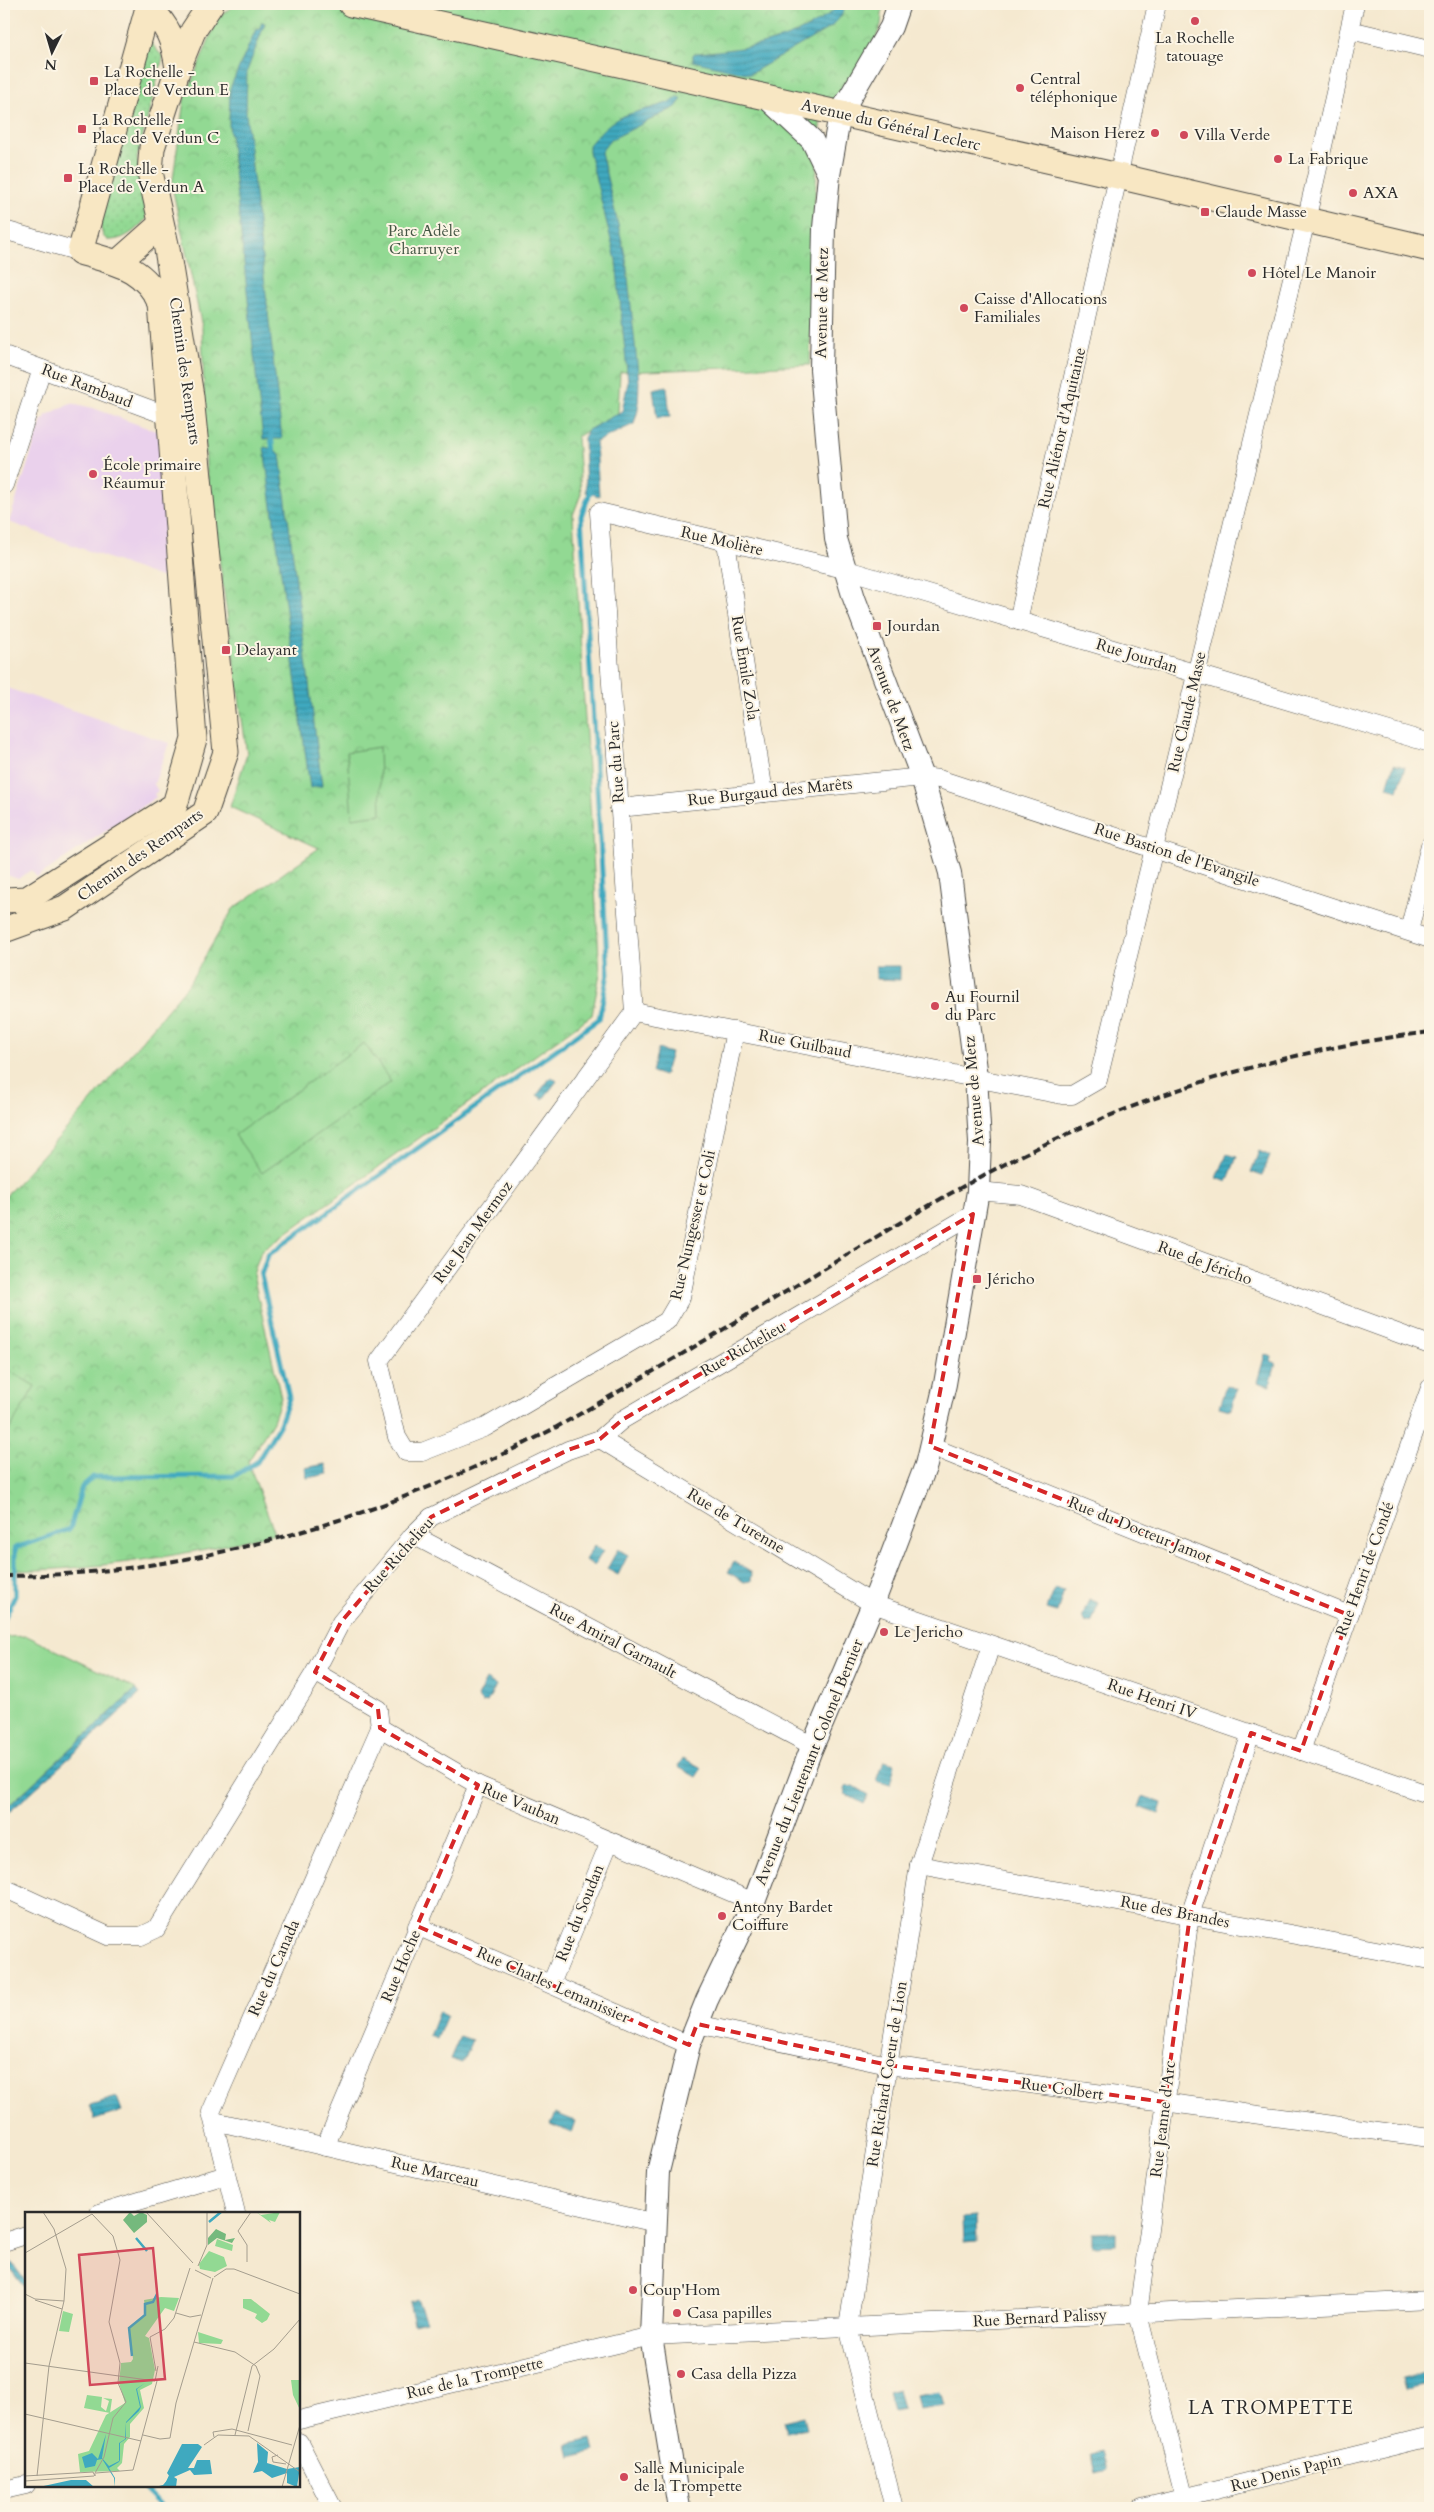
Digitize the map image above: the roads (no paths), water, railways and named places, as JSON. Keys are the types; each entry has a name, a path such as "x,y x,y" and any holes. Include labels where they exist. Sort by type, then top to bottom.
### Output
{"main road":[{"path":"149,4 168,28 178,68"},
{"path":"80,252 149,4"},
{"name":"Chemin des Remparts","path":"4,930 65,908 205,813 226,752 191,396 167,249 160,225 150,172 152,148 178,68 193,32 211,4"},
{"name":"Avenue du Général Leclerc","path":"351,4 1120,176 1430,249"},
{"path":"117,263 160,225"},
{"name":"Chemin des Remparts","path":"4,900 27,899 175,805 194,739 161,304 146,279 117,263 80,252"}],"street":[{"path":"840,114 891,27 899,4"},
{"name":"Rue Aliénor d'Aquitaine","path":"1018,621 1120,176 1157,4"},
{"name":"Rue Claude Masse","path":"976,1077 1062,1095 1072,1095 1098,1080 1156,848 1196,674 1306,220 1355,4"},
{"path":"1350,30 1430,49"},
{"path":"766,97 812,140 829,175"},
{"name":"Avenue de Metz","path":"840,114 829,175 824,228 821,369 836,539 844,569 922,777 950,873 976,1077 980,1142 978,1191"},
{"path":"4,230 80,252"},
{"name":"Rue Rambaud","path":"4,355 171,417"},
{"path":"4,485 42,369"},
{"name":"Rue Molière","path":"600,512 844,569"},
{"name":"Rue du Parc","path":"600,512 634,1012"},
{"name":"Rue Émile Zola","path":"726,542 764,793"},
{"name":"Rue Jourdan","path":"844,569 1430,743"},
{"name":"Rue Burgaud des Marêts","path":"619,808 922,777"},
{"name":"Rue Bastion de l'Evangile","path":"922,777 939,779 1156,848 1430,939"},
{"path":"1408,931 1428,864 1430,845"},
{"name":"Rue Guilbaud","path":"634,1012 976,1077"},
{"name":"Rue Jean Mermoz","path":"422,1452 406,1452 397,1437 378,1361 634,1012"},
{"name":"Rue Nungesser et Coli","path":"422,1452 486,1427 667,1321 680,1297 735,1031"},
{"name":"Avenue du Lieutenant Colonel Bernier","path":"679,2508 651,2336 658,2172 689,2045 754,1902 813,1746 873,1604 926,1465 945,1384 978,1191"},
{"name":"Rue de Jéricho","path":"978,1191 1021,1195 1430,1345"},
{"name":"Rue Richelieu","path":"4,1888 108,1936 141,1936 156,1929 314,1672 341,1622 430,1517 568,1450 600,1439 622,1420 973,1214"},
{"name":"Rue Henri de Condé","path":"1301,1751 1430,1388"},
{"name":"Rue de Turenne","path":"600,1439 873,1604"},
{"name":"Rue du Docteur Jamot","path":"930,1446 1349,1615"},
{"name":"Rue Amiral Garnault","path":"413,1535 813,1746"},
{"name":"Rue Henri IV","path":"873,1604 1430,1795"},
{"name":"Rue Richard Coeur de Lion","path":"894,2508 848,2327 919,1865 992,1645"},
{"path":"314,1672 378,1709 380,1728"},
{"name":"Rue Vauban","path":"380,1728 478,1786 754,1902"},
{"name":"Rue du Canada","path":"236,2212 211,2112 380,1728"},
{"name":"Rue Jeanne d'Arc","path":"1186,2503 1138,2314 1190,1915 1251,1733"},
{"name":"Rue Hoche","path":"325,2147 417,1926 478,1786"},
{"name":"Rue du Soudan","path":"551,1984 610,1841"},
{"name":"Rue des Brandes","path":"919,1865 1430,1960"},
{"name":"Rue Charles Lemanissier","path":"417,1926 689,2045"},
{"name":"Rue Colbert","path":"697,2024 888,2066 1430,2138"},
{"name":"Rue Marceau","path":"214,2121 656,2223"},
{"path":"102,2212 226,2175"},
{"path":"4,2242 25,2235"},
{"name":"Rue Bernard Palissy","path":"651,2336 1430,2300"},
{"name":"Rue de la Trompette","path":"300,2420 651,2336"},
{"name":"Rue Denis Papin","path":"1142,2508 1186,2503 1430,2437"},
{"path":"300,2444 333,2508"},
{"path":"4,2490 25,2485"}],"water":[{"path":"838,4 847,4 841,16 831,27 750,74 693,61 693,54 759,45 789,36 823,18 832,12"},
{"path":"262,22 265,23 247,71 246,113 282,439 263,439 229,124 230,88 256,29 259,30"},
{"path":"678,97 682,99 676,107 610,140 601,152 626,259 639,382 638,410 634,424 596,442 599,496 586,492 584,438 588,430 622,411 628,382 616,260 589,152 589,145 602,130 619,118 675,100"},
{"path":"667,386 670,417 657,418 653,389"},
{"path":"264,447 273,449 280,454 322,786 310,788"},
{"path":"1394,764 1405,767 1398,790 1387,787"},
{"path":"876,966 900,966 900,980 876,979"},
{"path":"658,1049 671,1053 664,1076 652,1072"},
{"path":"551,1077 557,1081 543,1099 537,1095"},
{"path":"1259,1151 1270,1156 1262,1176 1251,1172"},
{"path":"1227,1154 1237,1157 1227,1182 1217,1178"},
{"path":"1265,1355 1272,1357 1271,1361 1276,1363 1270,1386 1257,1382"},
{"path":"1226,1385 1237,1389 1231,1410 1219,1407"},
{"path":"325,1464 328,1474 307,1478 305,1468"},
{"path":"594,1545 603,1551 594,1566 585,1560"},
{"path":"618,1549 628,1555 618,1575 607,1569"},
{"path":"734,1562 752,1573 751,1581 744,1582 728,1572"},
{"path":"1055,1588 1064,1591 1057,1612 1047,1609"},
{"path":"1089,1599 1099,1603 1092,1621 1085,1623 1082,1617"},
{"path":"486,1680 496,1686 487,1702 482,1703 477,1697"},
{"path":"136,1689 140,1694 4,1817 4,1810"},
{"path":"683,1758 702,1768 696,1777 678,1767"},
{"path":"884,1761 895,1764 890,1785 877,1781"},
{"path":"854,1786 869,1795 864,1804 845,1794 845,1787"},
{"path":"1143,1796 1162,1803 1159,1814 1139,1807"},
{"path":"439,2011 447,2015 437,2039 429,2036"},
{"path":"460,2036 472,2040 462,2063 450,2059"},
{"path":"117,2097 122,2111 95,2120 90,2105"},
{"path":"555,2113 575,2121 571,2133 550,2124"},
{"path":"976,2217 977,2241 964,2242 963,2218"},
{"path":"1116,2232 1116,2244 1092,2245 1092,2233"},
{"path":"4,2252 25,2281 25,2289 4,2261"},
{"path":"417,2299 426,2321 414,2324 409,2302"},
{"path":"1425,2373 1427,2384 1404,2389 1401,2378"},
{"path":"898,2389 903,2410 893,2412 888,2392"},
{"path":"940,2392 944,2406 919,2410 916,2396"},
{"path":"804,2416 807,2428 786,2432 783,2421"},
{"path":"592,2439 595,2451 570,2457 567,2445"},
{"path":"1101,2452 1106,2470 1095,2473 1091,2455"}],"waterway":[{"path":"271,434 273,453"},
{"path":"4,1619 15,1596 15,1548 70,1529 82,1487 93,1477 234,1476 257,1462 280,1424 289,1398 261,1275 268,1255 599,1019 608,974 581,516 590,493 589,487"},
{"path":"143,2487 164,2508"}],"railway":[{"path":"4,1576 77,1573 148,1565 219,1552 288,1535 356,1514 424,1489 490,1460 555,1428 899,1223 996,1169 1063,1136 1178,1090 1260,1065 1345,1045 1430,1032"}],"place":[{"name":"La Rochelle tatouage","path":"1195,21"},
{"name":"La Rochelle - Place de Verdun E","path":"94,81"},
{"name":"Central téléphonique","path":"1020,88"},
{"name":"La Rochelle - Place de Verdun C","path":"82,129"},
{"name":"Maison Herez","path":"1155,133"},
{"name":"Villa Verde","path":"1184,135"},
{"name":"La Fabrique","path":"1278,159"},
{"name":"La Rochelle - Place de Verdun A","path":"68,178"},
{"name":"AXA","path":"1353,193"},
{"name":"Claude Masse","path":"1205,212"},
{"name":"Hôtel Le Manoir","path":"1252,273"},
{"name":"Caisse d'Allocations Familiales","path":"964,308"},
{"name":"École primaire Réaumur","path":"93,474"},
{"name":"Jourdan","path":"877,626"},
{"name":"Delayant","path":"226,650"},
{"name":"Au Fournil du Parc","path":"935,1006"},
{"name":"Jéricho","path":"977,1279"},
{"name":"Le Jericho","path":"884,1632"},
{"name":"Antony Bardet Coiffure","path":"722,1916"},
{"name":"Coup'Hom","path":"633,2290"},
{"name":"Casa papilles","path":"677,2313"},
{"name":"Casa della Pizza","path":"681,2374"},
{"name":"Salle Municipale de la Trompette","path":"624,2477"}],"district":[{"name":"LA TROMPETTE","path":"1271,2408"}],"park label":[{"name":"Parc Adèle Charruyer","path":"424,240"}]}
